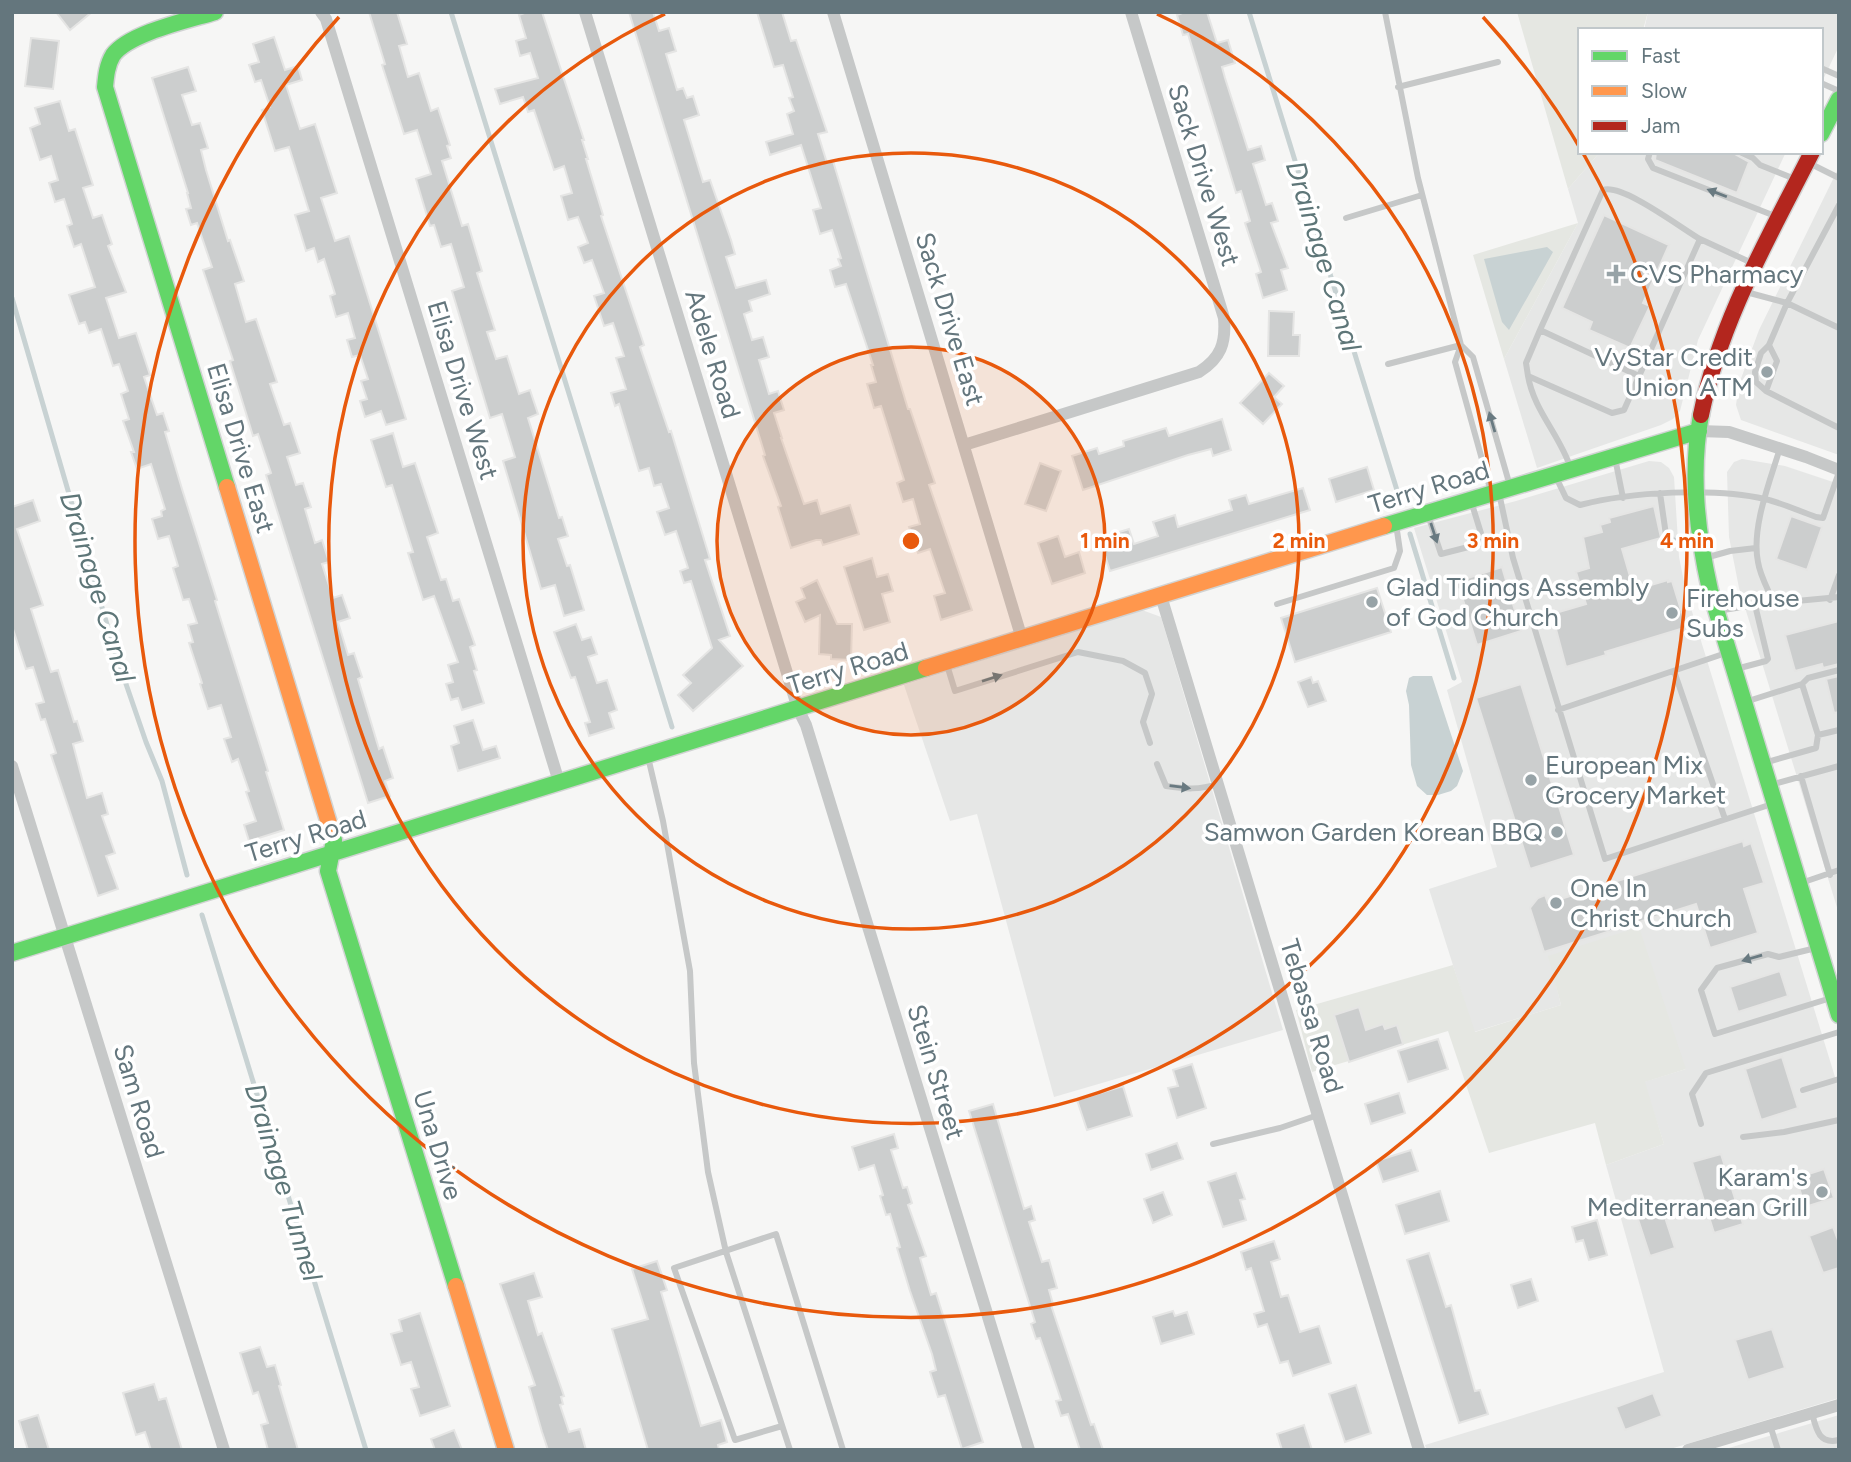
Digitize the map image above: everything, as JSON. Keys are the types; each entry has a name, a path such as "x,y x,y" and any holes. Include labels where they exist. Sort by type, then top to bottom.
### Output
{"street":[{"name":"Elisa Drive East","path":"215,12 133,38 120,46 105,72 105,88 334,840 332,853"},
{"name":"Elisa Drive West","path":"321,12 326,19 559,782"},
{"name":"Adele Road","path":"585,12 798,709"},
{"name":"Sack Drive East","path":"833,12 1023,639"},
{"name":"Sack Drive West","path":"964,445 1199,372 1211,364 1226,338 1224,318 1131,12"},
{"path":"1823,130 1839,99"},
{"path":"1810,157 1744,292 1716,359 1699,431 1696,466 1700,539 1715,612 1839,1015"},
{"name":"Terry Road","path":"12,953 1427,512 1699,431"},
{"path":"1699,431 1729,432 1839,471"},
{"name":"Tebassa Road","path":"1161,596 1419,1450"},
{"name":"Stein Street","path":"798,709 806,725 1029,1450"},
{"name":"Sam Road","path":"12,766 224,1450"},
{"name":"Una Drive","path":"332,853 328,872 506,1450"},
{"path":"1689,1450 1725,1445 1770,1425 1839,1405"}],"lane":[{"path":"1385,12 1398,87 1422,195 1461,345 1473,357 1513,558 1605,859 1774,804"},
{"path":"1398,87 1498,62"},
{"path":"1823,69 1839,76"},
{"path":"1823,84 1839,91"},
{"path":"1649,154 1648,159 1653,168 1780,218"},
{"path":"1755,155 1760,164 1798,180"},
{"path":"1810,157 1839,178"},
{"path":"1571,470 1564,448 1541,415 1531,394 1526,363 1603,190 1608,188 1636,198 1700,239 1757,265"},
{"path":"1346,218 1422,195"},
{"path":"1839,205 1787,303 1769,345 1761,353 1755,372 1756,382 1766,391 1839,428"},
{"path":"1528,376 1612,412 1624,410 1700,239"},
{"path":"1744,292 1787,303 1839,328"},
{"path":"1540,330 1639,376"},
{"path":"1388,364 1461,345"},
{"path":"1461,345 1455,362 1500,491"},
{"path":"1766,391 1777,361 1769,345"},
{"path":"1774,604 1758,564 1756,548 1765,499 1780,448"},
{"path":"1614,456 1623,498"},
{"path":"1555,475 1566,498 1580,505 1660,493 1724,494 1765,499 1822,517 1825,515 1839,471"},
{"path":"1660,493 1665,535 1677,543 1700,539"},
{"path":"1427,512 1441,554 1484,543 1470,499"},
{"path":"1277,604 1394,568 1400,551 1396,522"},
{"path":"1703,558 1756,548"},
{"path":"1830,600 1839,575"},
{"path":"1715,612 1755,605 1830,600 1839,597"},
{"path":"1734,669 1766,662 1768,659 1755,605"},
{"path":"946,663 955,691 1078,652 1123,661 1145,673 1152,694 1143,722 1150,743"},
{"path":"1558,710 1728,652"},
{"path":"1744,702 1802,684 1808,678 1839,670"},
{"path":"1674,671 1725,819"},
{"path":"1762,763 1816,748 1818,736 1802,684"},
{"path":"1818,736 1839,730"},
{"path":"647,755 666,833 685,945 708,1172 726,1252 790,1450"},
{"path":"1157,764 1166,786 1203,789 1218,784"},
{"path":"1769,786 1839,766"},
{"path":"1801,776 1830,875"},
{"path":"1798,883 1839,870"},
{"path":"1818,948 1779,957 1768,954 1717,968 1701,990 1715,1034 1833,997"},
{"path":"1701,1124 1692,1094 1706,1073 1839,1032"},
{"path":"1803,1090 1839,1079"},
{"path":"1213,1144 1280,1128 1318,1115"},
{"path":"1743,1137 1839,1121"},
{"path":"782,1426 735,1440 674,1268 776,1234 843,1450"},
{"path":"1811,1413 1823,1440 1839,1440"},
{"path":"1770,1425 1778,1450"}],"shaded area":[{"path":"1517,12 1648,12 1644,28 1578,28 1578,154 1598,154 1568,189"},
{"path":"1648,12 1839,12 1839,46 1823,80 1823,28 1644,28"},
{"path":"1598,154 1785,154 1698,340 1680,411 1673,419 1661,425 1537,468 1504,359 1578,223 1568,189"},
{"path":"1839,167 1839,455 1741,420 1736,405 1739,384 1759,330"},
{"path":"1578,223 1504,359 1473,255"},
{"path":"1547,247 1553,252 1509,330 1502,322 1484,259"},
{"path":"1742,459 1785,466 1839,484 1839,914 1739,588 1729,537 1727,472 1734,462"},
{"path":"1649,461 1661,462 1669,468 1674,477 1679,557 1686,592 1839,1090 1839,1398 1667,1450 1427,1450 1425,1445 1664,1372 1606,1165 1664,1144 1644,1082 1686,1069 1549,956 1561,1005 1474,1032 1429,889 1497,867 1447,690 1462,682 1414,528"},
{"path":"1142,610 1161,617 1283,1030 1054,1097 977,814 950,821 904,685"},
{"path":"1432,676 1463,771 1457,786 1438,795 1427,795 1417,786 1411,765 1406,691 1409,678"},
{"path":"1639,927 1686,1069 1645,1082 1664,1144 1606,1165 1595,1123 1489,1153 1448,1031 1312,1072 1296,1010 1453,965 1475,1032 1561,1005 1548,956"},
{"path":"1839,1415 1839,1450 1722,1450"}],"building":[{"path":"56,12 92,12 70,30"},
{"path":"369,12 397,12 407,44 399,46 408,77 419,73 431,111 438,108 450,145 447,146 451,158 442,161 462,226 468,224 482,271 477,273 495,330 487,332 496,359 507,356 519,394 530,390 538,414 528,418 559,518 562,517 568,536 558,539 567,566 570,565 584,610 564,616 555,585 541,589 503,461 515,457 502,414 490,418 452,291 464,287 451,244 441,247 434,225 430,226 416,179 431,174 417,130 404,134 382,65 385,64"},
{"path":"542,12 584,140 586,159 603,215 601,216 644,345 640,347 669,432 671,431 710,559 705,560 730,636 719,640 743,666 693,711 678,695 691,683 683,675 712,648 691,581 684,583 680,571 688,568 676,531 665,535 657,512 669,508 661,484 654,486 649,468 639,471 619,404 615,406 611,393 626,389 616,358 624,356 613,323 604,326 594,296 604,293 592,260 584,263 578,247 588,243 578,217 568,220 561,196 572,193 564,166 554,170 534,110 528,112 523,97 500,104 495,89 538,78 530,53 520,56 516,41 526,38 519,15"},
{"path":"629,12 653,12 659,31 669,28 676,51 666,54 677,90 683,88 687,98 693,96 699,115 684,120 703,182 710,180 731,240 735,254 726,257 736,288 766,280 770,294 749,301 752,311 744,314 752,340 763,337 769,357 759,360 769,394 778,391 784,410 774,413 804,504 817,500 821,514 850,505 859,534 823,545 821,540 816,540 791,548 778,507 781,506 763,456 765,455"},
{"path":"757,12 782,12 791,41 796,40 827,132 818,134 827,163 833,161 908,409 935,483 929,485 972,610 941,620 934,596 945,593 930,549 918,553 909,527 920,524 913,499 903,502 897,483 904,480 881,406 874,408 867,384 876,382 873,365 846,284 835,287 830,270 841,266 838,259 841,258 832,230 820,234 813,210 821,208 801,145 770,155 766,142 793,134 787,114 794,111 789,98 793,97 783,65 774,67"},
{"path":"1185,12 1207,12 1217,43 1228,40 1235,63 1222,67 1225,78 1248,150 1261,146 1265,160 1253,164 1266,205 1272,203 1278,221 1271,223 1288,268 1281,270 1287,290 1263,298 1256,274 1261,272 1245,223 1250,221 1241,191 1236,193 1188,34 1183,35 1177,15"},
{"path":"274,37 285,70 298,66 302,80 286,85 300,129 315,124 337,193 321,198 335,241 349,236 406,419 386,425 381,411 365,417 360,401 367,399 361,381 368,379 360,355 352,357 347,340 355,338 348,313 336,317 330,296 335,294 324,259 318,262 314,248 306,251 295,215 309,211 289,147 275,151 262,110 270,107 261,80 255,82 249,65 259,62 253,44"},
{"path":"31,38 59,41 53,89 25,86"},
{"path":"188,67 196,91 182,95 192,125 200,123 208,148 201,150 206,170 228,241 230,240 244,281 235,284 246,322 256,319 277,382 270,384 284,425 290,423 300,453 287,457 296,485 303,483 311,507 305,509 315,543 322,540 329,562 322,564 333,598 342,595 350,618 338,622 348,655 354,653 362,677 358,679 379,749 383,747 393,778 385,781 390,796 368,803 266,475 271,473 258,434 253,436 230,361 233,360 203,270 212,267 197,223 191,225 186,209 191,208 188,193 152,78"},
{"path":"60,101 69,131 75,129 93,185 83,188 93,218 102,215 112,244 108,246 126,292 106,298 119,338 136,333 150,375 144,377 157,415 163,413 169,431 165,432 284,830 249,841 244,825 256,821 246,792 249,791 238,759 232,762 224,739 231,737 221,705 208,709 200,684 202,683 189,643 193,642 188,625 197,623 189,599 183,600 173,568 178,566 169,536 158,539 152,519 162,516 161,511 165,509 151,464 137,469 123,421 129,419 121,394 128,391 119,364 113,366 101,329 89,333 85,322 79,324 69,295 95,287 81,244 74,247 67,226 72,224 64,199 55,202 49,183 58,180 51,156 40,160 30,128 40,124 35,108"},
{"path":"1656,154 1735,154 1749,162 1737,193 1655,160"},
{"name":"CVS Pharmacy","path":"1604,215 1669,245 1643,303 1650,306 1630,348 1589,330 1592,322 1562,308"},
{"path":"1269,311 1294,312 1293,335 1300,335 1299,356 1268,356"},
{"path":"1269,373 1284,386 1274,397 1282,404 1263,424 1240,403"},
{"path":"1222,419 1231,450 1213,456 1211,449 1188,455 1083,490 1072,456 1097,448 1099,454 1124,446 1123,441 1166,428 1169,436"},
{"path":"393,433 403,467 415,463 438,533 427,537 441,580 446,579 453,601 459,599 475,645 470,647 484,703 462,710 458,698 451,700 446,684 453,682 448,665 458,662 434,596 423,600 408,553 413,552 392,485 386,487 371,440"},
{"path":"1040,463 1061,471 1046,511 1025,504"},
{"path":"1367,467 1374,490 1336,502 1329,479"},
{"path":"1303,488 1310,510 1110,571 1102,546 1115,542 1113,534 1129,529 1134,544 1158,536 1153,522 1175,515 1178,527 1232,510 1229,500 1246,495 1249,504"},
{"path":"33,500 40,521 17,529 43,605 31,609 51,672 58,670 74,722 77,721 83,741 73,744 87,798 102,793 108,814 102,816 115,853 106,856 118,889 98,896 51,755 56,753 45,719 41,720 36,704 44,702 33,667 26,669 12,626 12,507"},
{"path":"1654,506 1661,538 1622,549 1634,590 1672,581 1685,623 1684,628 1566,667 1552,614 1586,604 1576,572 1589,568 1583,537 1602,532 1600,525 1610,522 1609,518"},
{"path":"1791,516 1822,527 1807,570 1776,559"},
{"path":"1058,536 1065,557 1079,552 1085,573 1052,584 1038,543"},
{"path":"872,558 877,577 888,574 893,591 882,594 890,622 864,630 844,567"},
{"path":"1502,567 1521,631 1477,645 1460,590 1453,587 1458,576 1465,579"},
{"path":"817,580 837,624 852,624 851,660 831,659 831,655 819,654 820,615 805,622 796,602 805,598 801,588"},
{"path":"1377,588 1391,632 1295,662 1281,618"},
{"path":"1839,621 1839,664 1823,668 1822,664 1795,671 1785,635"},
{"path":"576,624 582,640 591,637 597,654 588,657 597,683 607,680 617,710 609,713 614,728 589,736 585,723 590,722 575,677 571,678 554,632"},
{"path":"1839,676 1839,712 1834,713 1826,679"},
{"path":"1311,677 1313,683 1318,681 1326,701 1308,707 1298,682"},
{"path":"1521,684 1574,855 1530,869 1476,698"},
{"path":"473,720 483,750 496,746 500,758 458,771 451,746 459,743 454,726"},
{"path":"1743,841 1744,846 1751,843 1764,883 1744,889 1758,933 1710,948 1696,904 1544,952 1530,908 1538,898 1545,895 1548,903"},
{"path":"1780,971 1788,996 1738,1012 1730,987"},
{"path":"1359,1007 1366,1030 1383,1024 1385,1029 1397,1025 1403,1044 1349,1062 1334,1015"},
{"path":"1438,1039 1448,1069 1408,1082 1398,1051"},
{"path":"1782,1057 1798,1108 1761,1120 1745,1069"},
{"path":"1192,1064 1206,1108 1177,1118 1168,1088 1178,1086 1173,1070"},
{"path":"1123,1086 1132,1116 1087,1130 1077,1100"},
{"path":"1399,1093 1405,1113 1371,1124 1365,1104"},
{"path":"993,1104 1024,1209 1031,1206 1035,1220 1029,1222 1042,1262 1049,1260 1057,1288 1049,1290 1053,1304 1051,1305 1091,1425 1094,1424 1103,1450 1080,1450 1068,1414 1061,1416 1056,1401 1061,1400 1040,1338 1036,1339 1031,1324 1035,1322 969,1111"},
{"path":"894,1134 898,1148 891,1150 903,1188 907,1187 912,1203 908,1205 926,1256 920,1258 931,1295 936,1293 983,1442 962,1449 945,1395 938,1397 930,1372 936,1370 932,1354 897,1248 900,1247 890,1214 886,1215 880,1196 883,1195 874,1165 859,1170 852,1147"},
{"path":"1177,1143 1183,1159 1151,1170 1146,1154"},
{"path":"1411,1150 1418,1171 1383,1182 1376,1161"},
{"path":"1721,1154 1743,1224 1714,1233 1692,1162"},
{"path":"1824,1169 1834,1198 1805,1207 1796,1178"},
{"path":"1236,1173 1245,1199 1240,1200 1246,1220 1223,1227 1208,1182"},
{"path":"1440,1191 1449,1221 1405,1234 1396,1205"},
{"path":"1163,1192 1172,1215 1153,1223 1144,1199"},
{"path":"1660,1202 1675,1248 1650,1256 1635,1210"},
{"path":"1597,1220 1607,1255 1589,1260 1583,1240 1576,1242 1572,1227"},
{"path":"1833,1227 1839,1243 1839,1268 1823,1273 1809,1236"},
{"path":"1274,1241 1280,1259 1271,1262 1281,1297 1288,1295 1300,1332 1319,1326 1331,1363 1293,1376 1288,1361 1280,1363 1267,1324 1258,1327 1254,1314 1264,1311 1251,1268 1246,1270 1241,1252"},
{"path":"1429,1253 1446,1307 1451,1305 1475,1391 1480,1390 1488,1414 1459,1423 1407,1260"},
{"path":"657,1261 667,1290 661,1292 701,1426 721,1420 727,1442 718,1445 719,1450 648,1450 612,1329 648,1319 632,1269"},
{"path":"534,1273 542,1297 528,1301 538,1335 542,1333 564,1396 561,1397 563,1404 560,1405 569,1432 580,1429 586,1450 548,1450 542,1432 529,1387 535,1385 500,1284"},
{"path":"1531,1279 1538,1301 1518,1308 1511,1285"},
{"path":"1173,1311 1175,1316 1187,1312 1194,1334 1161,1344 1153,1317"},
{"path":"420,1313 450,1406 420,1416 411,1389 419,1387 411,1362 401,1365 391,1334 402,1331 399,1320"},
{"path":"1772,1329 1785,1368 1748,1380 1735,1340"},
{"path":"260,1347 267,1367 275,1365 298,1450 268,1450 261,1425 268,1423 258,1392 253,1394 240,1353"},
{"path":"154,1384 159,1400 166,1398 182,1450 151,1450 145,1432 136,1435 123,1393"},
{"path":"1356,1385 1371,1433 1345,1442 1329,1394"},
{"path":"1653,1393 1662,1416 1625,1430 1616,1407"},
{"path":"38,1415 49,1450 28,1450 19,1421"},
{"path":"1304,1425 1312,1450 1282,1450 1277,1434"},
{"path":"454,1430 462,1450 435,1450 431,1439"}],"waterway":[{"path":"451,12 672,727"},
{"name":"Drainage Canal","path":"1249,12 1400,500"},
{"name":"Drainage Canal","path":"12,298 115,652 162,781 187,875"},
{"name":"Drainage Canal","path":"1410,534 1454,678"},
{"name":"Drainage Tunnel","path":"202,915 366,1450"}],"traffic: fast":[{"path":"215,12 160,28 121,47 109,63 105,87 227,487"},
{"path":"1823,130 1839,99"},
{"path":"1701,415 1696,459 1696,503 1710,590 1839,1015"},
{"path":"1384,526 1699,431"},
{"path":"12,953 926,668"},
{"path":"331,830 334,840 328,871 456,1286"}],"traffic: slow":[{"path":"227,487 331,830"},
{"path":"926,668 1384,526"},
{"path":"456,1286 506,1450"}],"traffic: jam":[{"path":"1701,415 1709,380 1733,313 1811,154"}],"place":[{"name":"CVS Pharmacy","path":"1616,274"},
{"name":"VyStar Credit Union ATM","path":"1767,372"},
{"name":"Glad Tidings Assembly of God Church","path":"1372,602"},
{"name":"Firehouse Subs","path":"1672,613"},
{"name":"European Mix Grocery Market","path":"1531,780"},
{"name":"Samwon Garden Korean BBQ","path":"1557,832"},
{"name":"One In Christ Church","path":"1556,903"},
{"name":"Karam's Mediterranean Grill","path":"1822,1192"}]}
